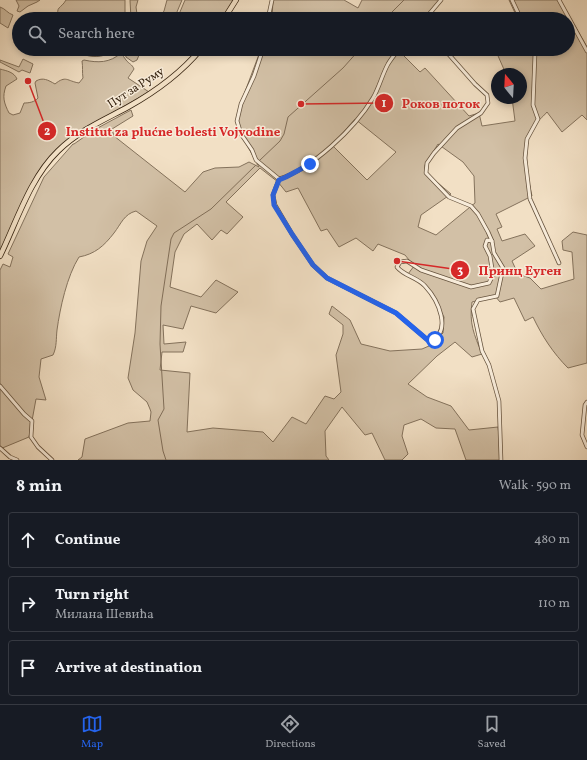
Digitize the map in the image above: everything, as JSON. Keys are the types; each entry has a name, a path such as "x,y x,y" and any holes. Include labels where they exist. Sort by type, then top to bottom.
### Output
{"main road":[{"path":"228,12 236,0"},
{"name":"Пут за Руму","path":"0,256 37,179 48,162 58,151 74,137 160,87 184,67 194,56"}],"street":[{"path":"269,12 272,0"},
{"path":"431,12 441,0"},
{"path":"512,0 518,12"},
{"path":"559,0 566,12"},
{"path":"575,29 587,51"},
{"path":"261,56 237,121 241,134 252,150 256,160 279,180"},
{"path":"394,56 388,65 374,98 357,120 321,156 292,174 279,180 273,195 274,205 313,265 327,278 396,313 430,342 435,340 442,329 440,309 425,286 412,276 401,272 397,267 400,262 407,261 421,270 471,287 489,283 493,275 490,256 485,246 487,240 492,241"},
{"path":"450,56 487,95 488,103 481,113 457,128 434,153 426,163 426,173 449,197 471,206 478,214 492,241 494,253 503,268 497,296 478,300 473,309 482,351 489,365 499,401 501,460"},
{"path":"535,56 533,105 538,119 527,139 525,158 530,199 559,263"},
{"path":"0,386 32,421 31,437 38,447 52,460"},
{"path":"587,402 585,404 582,435 587,447"},
{"path":"0,448 10,457 17,460"}],"shaded area":[{"path":"16,0 40,0 20,12 17,11 19,6"},
{"path":"66,0 125,0 125,12 58,12 58,9"},
{"path":"130,0 138,0 136,7 137,12 131,12"},
{"path":"167,0 182,0 177,12 164,11"},
{"path":"185,0 234,0 226,12 180,12"},
{"path":"273,0 344,0 358,8 362,0 440,0 429,12 272,12"},
{"path":"509,0 560,0 567,12 515,12"},
{"path":"0,7 12,14 12,18 8,28 0,23"},
{"path":"575,26 587,47 587,120 582,115 562,132 547,112 537,122 532,128 529,136 527,153 527,171 532,196 496,214 502,227 497,229 502,241 525,234 535,246 512,261 518,274 530,278 541,289 574,279 572,252 563,250 562,241 573,232 587,235 587,363 568,368 548,344 533,317 525,321 514,298 500,302 495,296 472,302 472,323 482,354 472,357 455,342 437,356 408,384 427,397 451,406 469,430 498,427 502,460 466,460 455,429 436,428 421,419 404,425 402,436 408,454 402,460 385,460 372,433 365,435 342,407 325,431 326,456 329,460 78,460 82,457 85,439 128,423 150,421 151,412 147,402 133,390 128,378 135,333 141,261 147,241 157,226 136,211 128,214 103,246 90,254 79,257 71,273 62,302 58,321 56,346 53,355 41,359 39,377 46,400 36,399 29,437 0,449 0,270 3,264 10,267 13,257 8,254 44,177 73,144 94,130 131,110 133,116 112,129 114,136 185,192 203,172 215,168 239,167 249,162 259,167 243,138 237,120 243,97 258,56 404,56 420,72 425,68 469,116 479,113 482,126 515,121 513,104 527,104 527,68 503,68 498,56 575,56","holes":["355,119 396,152 367,180 332,145","438,144 463,162 474,176 475,203 436,235 418,227 421,215 451,194 425,172 425,165","260,168 278,182 286,192 298,188 321,231 327,229 339,247 356,238 373,251 378,244 405,255 414,266 408,274 422,284 433,297 444,317 443,333 429,346 422,349 390,351 361,344 350,320 332,306 329,314 343,325 343,334 336,355 341,392 334,399 325,396 306,424 292,417 273,442 263,432 213,428 187,432 190,373 160,370 162,352 183,352 186,342 164,344 163,325 183,329 191,306 216,313 238,292 216,280 201,297 170,287 175,252 184,234 197,224 212,240 221,230 227,234 243,217 226,202"]},
{"path":"117,56 123,56 134,69 128,78 149,92 79,132 65,142 46,161 0,252 0,69 12,73 17,79 6,86 4,93 6,106 9,113 13,115 20,113 24,103 32,102 38,98 35,83 36,81 43,79 55,84 59,81 67,79 79,83 83,78 82,61 94,62 113,59"},
{"path":"139,56 137,60 133,62 126,57"},
{"path":"23,59 33,64 30,73 22,70 19,72 0,62 0,60 19,67"}],"waterway":[{"path":"392,12 404,0"},
{"path":"259,161 280,141 284,134 288,117 343,68 354,56"},
{"path":"166,460 158,420 164,409 160,344 161,306 171,239 174,233 211,209 256,165"}],"place":[{"name":"Institut za plućne bolesti Vojvodine","path":"28,81"},
{"name":"Роков поток","path":"301,104"},
{"name":"Принц Еуген","path":"397,261"}],"route":[{"path":"310,164 279,180 273,195 274,205 313,265 327,278 396,313 430,342 435,340"}]}
